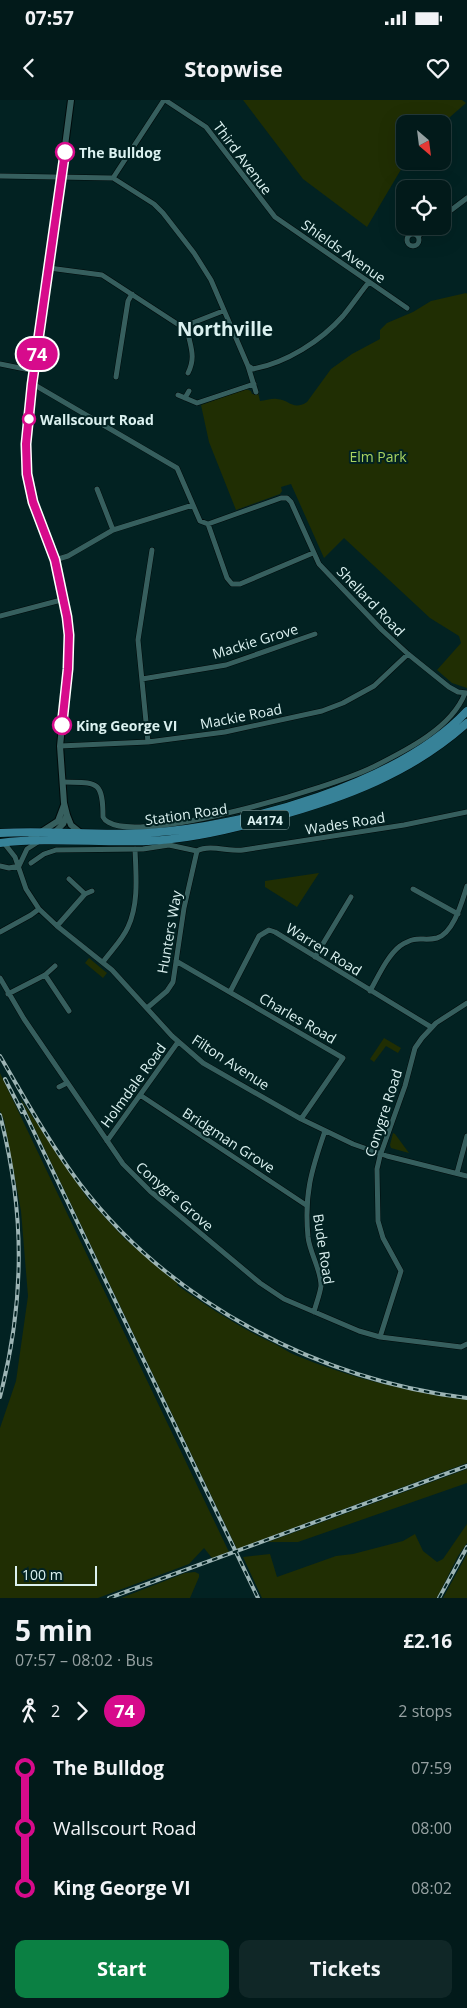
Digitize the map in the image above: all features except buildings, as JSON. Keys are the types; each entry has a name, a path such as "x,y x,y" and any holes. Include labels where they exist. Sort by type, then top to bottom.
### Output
{"main road":[{"name":"Station Road","path":"0,833 148,833 202,827 268,811 322,795 367,777 409,756 444,732 467,711"},
{"name":"Station Road","path":"2,843 168,839 207,834 278,816 325,802 379,780 436,748 467,724"}],"street":[{"path":"71,100 32,384 26,444 27,474 33,502 55,560 64,599 69,635 68,669 60,746 62,782 67,815 71,825 81,833"},
{"path":"113,178 165,100"},
{"name":"Third Avenue","path":"165,100 206,127 275,218"},
{"path":"0,176 113,178 145,198 163,213 205,269 248,366 256,392"},
{"path":"451,210 467,198"},
{"name":"Shields Avenue","path":"275,218 407,308"},
{"path":"49,268 102,275 179,326 187,327 223,311"},
{"path":"248,366 253,369 281,360 312,343 342,316 369,282"},
{"path":"116,378 128,301 132,294"},
{"path":"399,303 404,296"},
{"path":"187,327 193,353 193,364 188,373"},
{"path":"0,364 35,370"},
{"path":"32,384 177,468 200,521 208,524 227,578 232,584 240,584 313,553"},
{"path":"178,395 192,402 201,402 254,384"},
{"path":"185,398 189,392"},
{"path":"98,489 113,530"},
{"name":"Shellard Road","path":"208,524 281,498 287,498 291,502 319,564 382,630 408,654 449,687 458,692 466,693"},
{"path":"55,560 68,556 113,530 193,505"},
{"path":"148,742 138,640 152,550"},
{"path":"0,616 64,599"},
{"name":"Mackie Grove","path":"142,679 226,665 315,634"},
{"name":"Mackie Road","path":"60,746 148,742 225,732 322,711 374,686 408,654"},
{"name":"Station Road","path":"62,782 90,783 97,786 103,796 102,817 108,822 117,825 153,826 204,818 314,791 372,768 436,730 459,708 466,693"},
{"path":"27,841 58,821 62,815 64,804"},
{"name":"Wades Road","path":"197,851 203,848 232,851 244,850 404,825 467,812"},
{"path":"0,866 6,868 19,866 27,849 55,832 63,824 67,815"},
{"name":"Filton Avenue","path":"2,843 14,854 26,889 39,909 57,926 103,962 178,1042 211,1068 301,1119 362,1148 467,1176"},
{"name":"Station Road","path":"31,863 44,854 56,850 135,849 169,845 197,851"},
{"path":"103,962 127,929 132,916 136,885 135,849"},
{"name":"Hunters Way","path":"147,1008 167,991 172,982 184,908 197,851"},
{"path":"69,879 85,894"},
{"path":"370,991 399,947 417,938 438,938 447,930 458,914 467,886"},
{"path":"413,889 458,914"},
{"path":"57,926 85,894 92,891"},
{"path":"314,957 351,897"},
{"path":"0,932 32,915 39,909"},
{"name":"Warren Road","path":"230,992 259,936 266,931 275,932 431,1027"},
{"name":"Charles Road","path":"176,961 343,1058 301,1119"},
{"path":"8,994 45,976 55,966"},
{"path":"45,976 69,1011"},
{"name":"Conygre Grove","path":"0,978 8,994 123,1164 150,1191 260,1283 284,1299 359,1331 380,1337 461,1347 467,1344"},
{"name":"Conygre Road","path":"380,1337 401,1271 384,1238 378,1221 377,1169 380,1154 405,1086 412,1055 431,1027 467,1003"},
{"name":"Holmdale Road","path":"107,1141 178,1042"},
{"path":"59,1087 67,1082"},
{"name":"Bridgman Grove","path":"140,1095 306,1204"},
{"name":"Bude Road","path":"314,1312 321,1286 319,1272 308,1240 306,1204 309,1180 325,1131"},
{"path":"457,1173 467,1136"}],"green space":[{"path":"243,100 462,100 466,103 451,116 396,115 396,170 401,170 367,227 303,179"},
{"name":"Elm Park","path":"466,293 467,688 452,683 437,670 461,643 459,636 430,618 344,538 324,558 291,484 281,487 282,491 280,494 236,510 209,442 201,405 246,389 251,391 252,394 258,393 260,401 275,399 295,405 307,402 331,369 352,354 380,339 380,330 387,323 413,312 431,301"},
{"path":"319,873 297,907 265,887 265,881"},
{"path":"89,958 107,973 103,978 85,963"},
{"path":"384,1038 401,1048 398,1053 386,1046 374,1062 370,1059"},
{"path":"0,1073 229,1552 212,1558 204,1548 189,1564 98,1598 0,1598 0,1428 16,1381 28,1296 21,1211 4,1120 0,1111"},
{"path":"20,1098 88,1199 125,1239 178,1283 177,1285 200,1301 249,1331 292,1354 337,1371 379,1383 467,1399 467,1463 237,1549"},
{"path":"393,1133 395,1134 409,1153 391,1148"},
{"path":"467,1469 467,1483 298,1542 268,1542"},
{"path":"467,1524 467,1543 458,1556 437,1598 262,1598 243,1557 270,1554 277,1577 336,1556 353,1554 403,1541 415,1534 423,1551 437,1562 443,1559"},
{"path":"467,1554 467,1598 443,1598"},
{"path":"195,1572 199,1574 199,1577 190,1598 121,1598 185,1573"}],"railway":[{"path":"0,1056 28,1105 80,1184 117,1227 158,1265 203,1299 252,1329 304,1354 357,1374 412,1389 467,1398"},
{"path":"5,1079 22,1112"},
{"path":"21,1105 258,1598"},
{"path":"0,1115 14,1186 19,1256 14,1326 0,1397"},
{"path":"109,1598 467,1466"},
{"path":"439,1598 467,1547"}],"bus line":[{"name":"74","path":"62,725 68,669 69,635 67,617 55,560 33,502 27,474 26,444 32,384 65,152"}],"place":[{"name":"The Bulldog","path":"65,152"},
{"name":"Wallscourt Road","path":"29,419"},
{"name":"King George VI","path":"62,725"}],"district":[{"name":"Northville","path":"225,329"}]}
